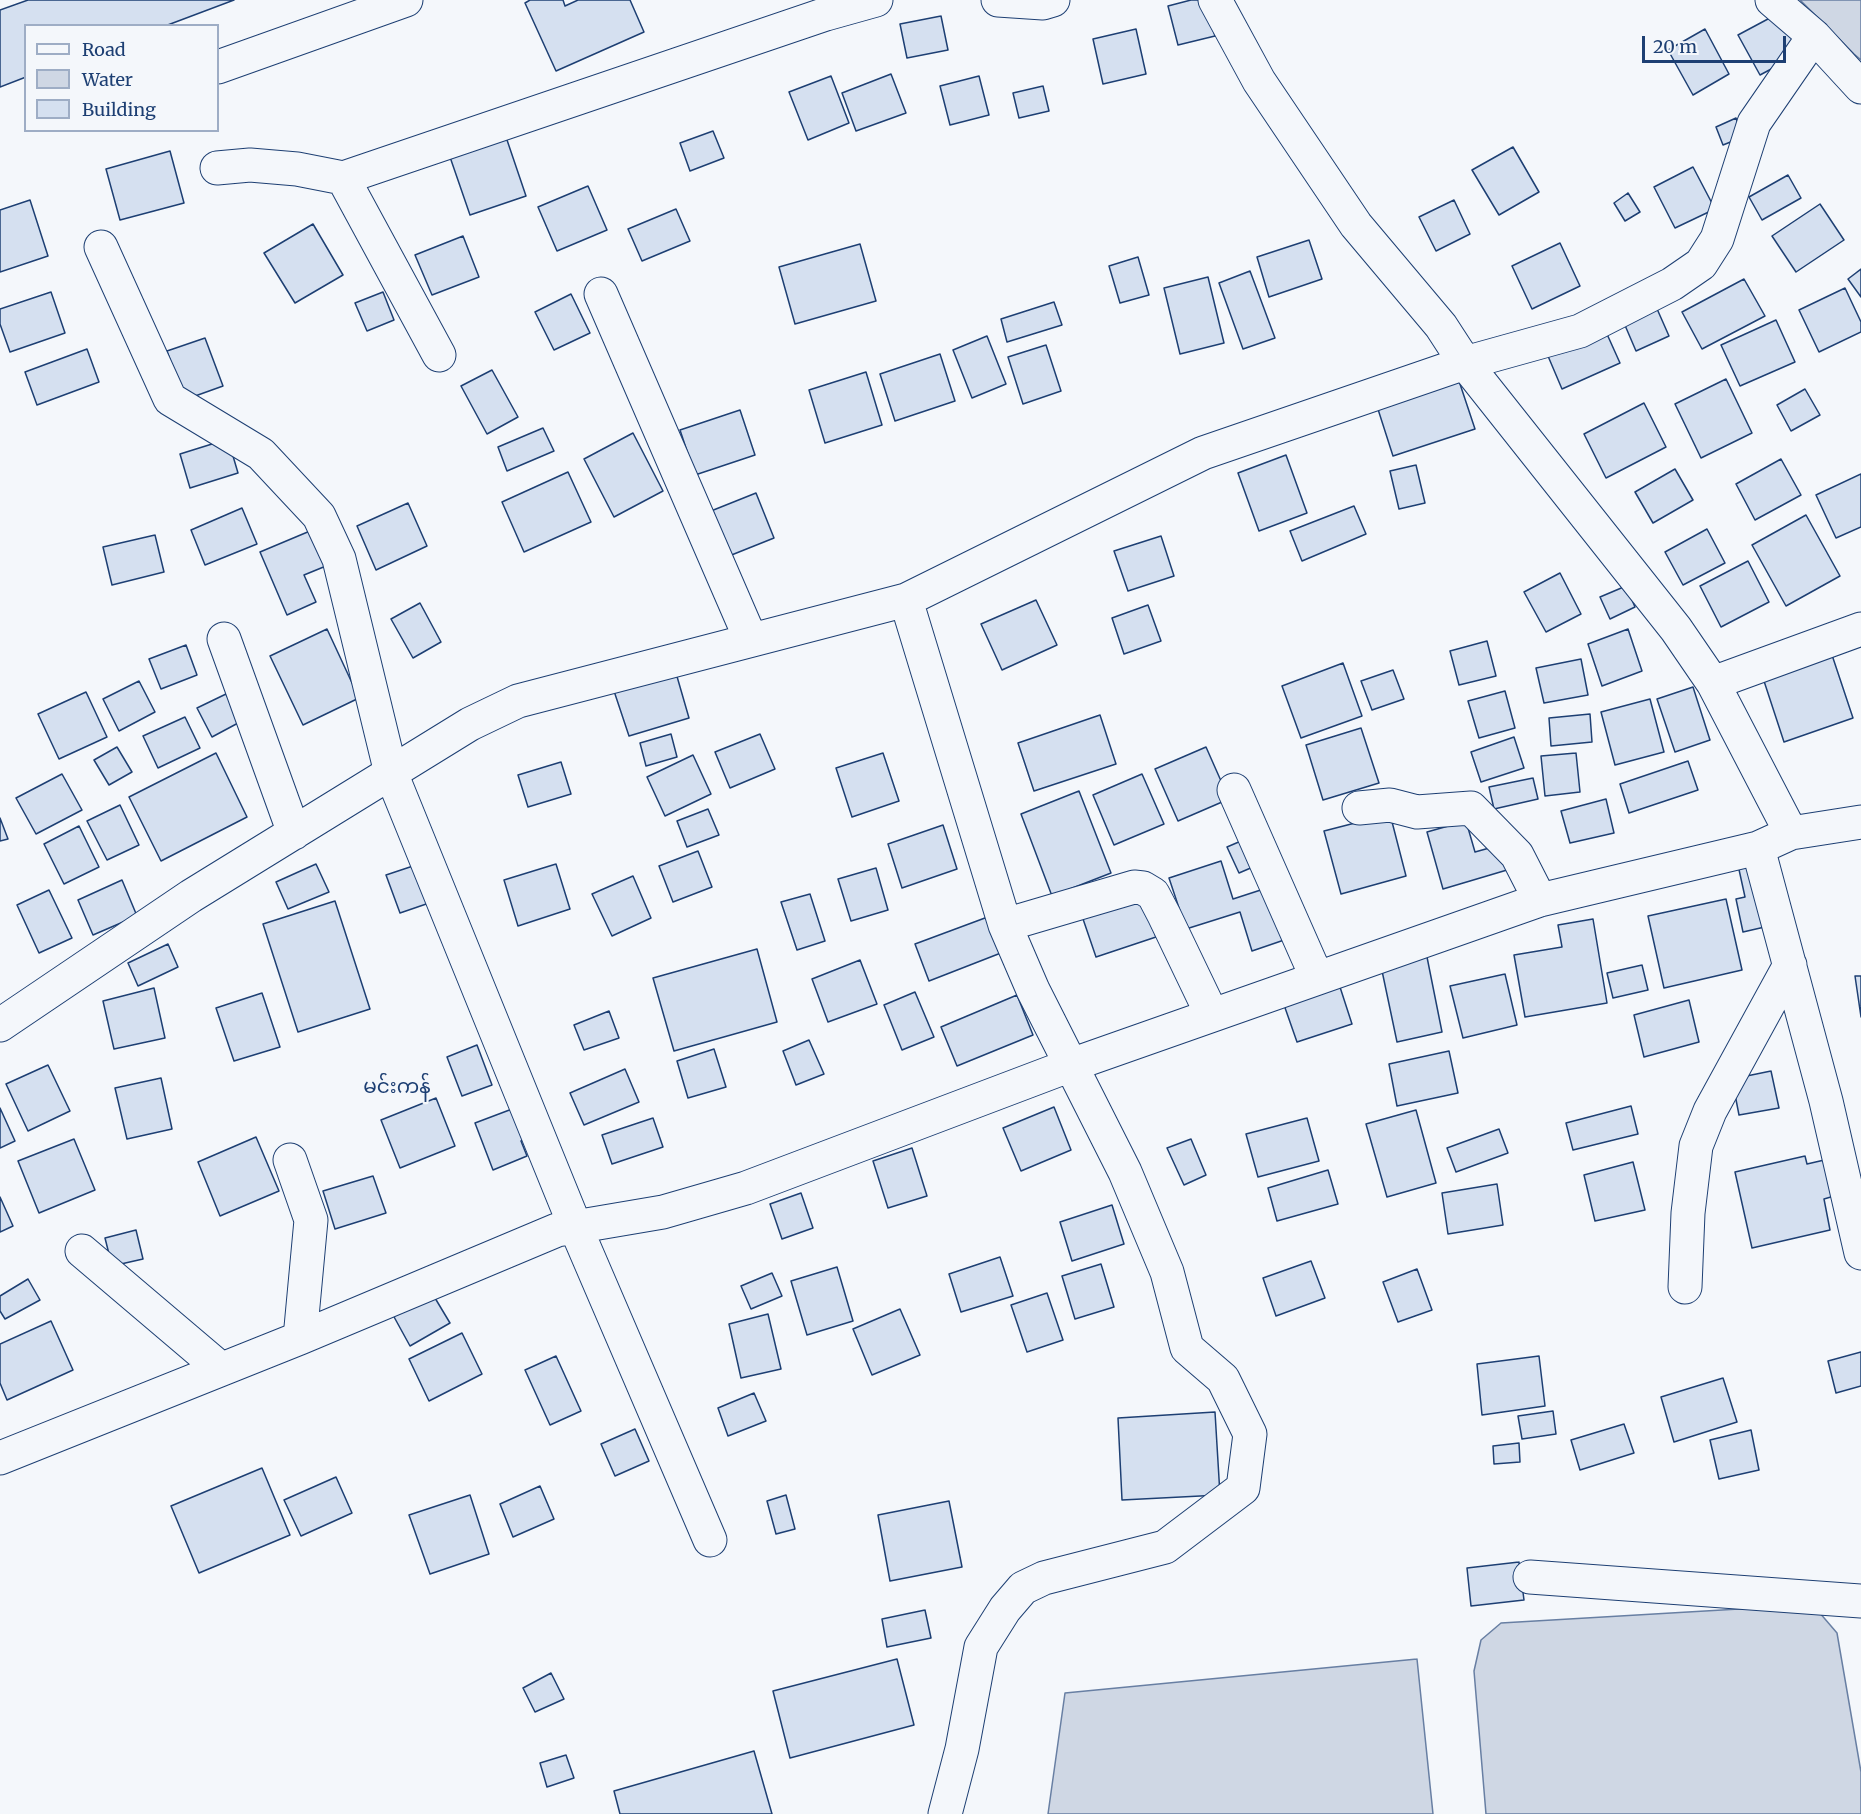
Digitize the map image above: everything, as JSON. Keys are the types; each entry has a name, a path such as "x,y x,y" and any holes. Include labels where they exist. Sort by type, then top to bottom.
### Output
{"street":[{"path":"219,67 406,0"},
{"path":"218,168 250,165 297,169 343,178 804,22 876,0"},
{"path":"998,0 1043,3 1053,0"},
{"path":"1215,0 1259,81 1356,225 1441,326 1465,363 1676,629 1713,683 1791,833"},
{"path":"1772,0 1814,36 1861,87"},
{"path":"0,1025 191,896 470,724 518,701 906,600 1203,453 1465,363 1580,331 1672,284 1701,264 1717,239 1754,123 1814,36"},
{"path":"343,178 439,355"},
{"path":"101,246 170,399 261,454 319,516 339,559 391,773 576,1226 710,1540"},
{"path":"601,294 751,640"},
{"path":"906,600 1005,925 1033,990 1125,1172 1167,1272 1187,1348 1223,1379 1250,1434 1243,1488 1165,1547 1044,1578 1023,1588 981,1647 962,1749 945,1814"},
{"path":"1713,683 1861,629"},
{"path":"224,639 294,833"},
{"path":"1234,790 1317,978"},
{"path":"1359,808 1390,805 1417,813 1471,808 1517,855 1540,900"},
{"path":"0,1458 300,1338 557,1230 663,1212 746,1188 1071,1065 1540,900 1758,848 1791,833 1861,822"},
{"path":"1758,848 1826,1101 1861,1253"},
{"path":"1005,925 1134,887 1143,888 1153,894 1212,1015"},
{"path":"1685,1287 1688,1213 1696,1146 1710,1111 1790,965"},
{"path":"290,1160 311,1220 300,1338"},
{"path":"82,1251 221,1369"},
{"path":"1530,1577 1861,1601"}],"water":[{"path":"1800,0 1861,0 1861,60 1854,54"},
{"path":"1790,1606 1819,1612 1837,1633 1861,1772 1861,1814 1486,1814 1474,1671 1481,1640 1501,1623"},
{"path":"1417,1659 1433,1814 1048,1814 1065,1693"}],"building":[{"path":"28,0 234,0 170,24 24,24 24,78 0,87 0,10"},
{"path":"530,0 563,0 565,6 578,0 630,0 644,32 556,71 525,3"},
{"path":"1191,0 1205,0 1215,36 1178,45 1168,6"},
{"path":"1781,12 1803,52 1760,75 1738,35"},
{"path":"941,16 948,50 907,58 900,24"},
{"path":"1136,29 1146,74 1103,84 1093,39"},
{"path":"1705,29 1729,74 1693,95 1668,50"},
{"path":"891,74 906,113 856,131 842,93"},
{"path":"831,76 849,123 808,140 789,92"},
{"path":"979,76 989,115 950,125 940,86"},
{"path":"1043,86 1049,111 1019,118 1013,93"},
{"path":"1736,118 1743,137 1723,145 1716,127"},
{"path":"713,131 724,158 690,171 680,143"},
{"path":"506,137 526,196 470,215 450,157"},
{"path":"1513,147 1539,192 1499,215 1472,170"},
{"path":"170,151 184,203 120,220 106,169"},
{"path":"1693,167 1715,209 1675,228 1654,187"},
{"path":"1788,175 1801,198 1762,220 1749,197"},
{"path":"588,186 607,230 557,251 538,207"},
{"path":"1628,193 1640,212 1625,221 1614,203"},
{"path":"30,200 48,256 0,272 0,210"},
{"path":"1454,200 1470,234 1436,251 1419,217"},
{"path":"1820,204 1844,240 1796,272 1772,236"},
{"path":"676,209 690,241 642,261 628,229"},
{"path":"313,224 343,275 295,303 264,253"},
{"path":"463,236 479,277 432,295 415,255"},
{"path":"1309,240 1322,279 1269,297 1257,257"},
{"path":"1560,243 1580,286 1532,309 1512,266"},
{"path":"860,244 876,301 795,324 779,267"},
{"path":"1138,257 1149,295 1120,303 1109,266"},
{"path":"1861,269 1861,297 1848,279"},
{"path":"1250,271 1275,338 1243,349 1219,283"},
{"path":"1208,277 1224,343 1180,354 1164,288"},
{"path":"1744,279 1765,316 1702,349 1682,312"},
{"path":"1845,288 1861,322 1861,332 1819,352 1799,310"},
{"path":"51,292 65,333 10,352 0,324 0,309"},
{"path":"383,292 394,320 367,331 355,303"},
{"path":"571,294 590,333 554,350 535,312"},
{"path":"1054,302 1062,325 1007,342 1001,319"},
{"path":"1654,302 1669,336 1636,351 1621,316"},
{"path":"1776,320 1795,362 1740,386 1721,345"},
{"path":"1602,323 1620,363 1562,389 1545,349"},
{"path":"987,336 1006,384 972,398 953,350"},
{"path":"205,338 223,386 184,400 167,351"},
{"path":"1046,345 1061,391 1023,404 1008,357"},
{"path":"87,349 99,382 37,405 25,372"},
{"path":"940,354 955,401 895,421 880,374"},
{"path":"492,370 518,417 487,434 461,386"},
{"path":"866,372 882,425 825,443 809,390"},
{"path":"1457,375 1475,429 1393,456 1376,403"},
{"path":"1726,379 1752,433 1701,458 1675,404"},
{"path":"1805,389 1820,415 1791,431 1777,405"},
{"path":"1644,403 1666,447 1606,478 1584,434"},
{"path":"740,410 755,455 695,475 680,430"},
{"path":"543,428 554,451 507,471 498,447"},
{"path":"633,433 663,491 614,517 584,459"},
{"path":"228,439 238,473 190,488 180,454"},
{"path":"1286,455 1307,513 1259,531 1238,473"},
{"path":"1781,459 1801,495 1755,520 1736,484"},
{"path":"1416,465 1425,503 1399,509 1390,471"},
{"path":"1675,469 1693,500 1653,523 1635,492"},
{"path":"568,472 591,522 524,552 502,502"},
{"path":"1861,474 1861,527 1836,538 1816,495"},
{"path":"756,493 774,538 724,558 706,513"},
{"path":"408,503 427,546 376,570 357,526"},
{"path":"1354,506 1366,534 1302,561 1290,531"},
{"path":"242,508 257,544 205,565 191,530"},
{"path":"1806,515 1840,576 1786,606 1752,545"},
{"path":"1707,529 1725,563 1683,585 1665,552"},
{"path":"310,531 326,566 304,575 316,602 287,615 260,552"},
{"path":"155,535 164,572 112,585 103,547"},
{"path":"1161,536 1174,576 1128,591 1114,551"},
{"path":"1748,561 1769,602 1721,627 1700,586"},
{"path":"1560,573 1581,614 1546,632 1524,592"},
{"path":"1626,586 1635,607 1610,619 1600,597"},
{"path":"1036,600 1057,645 1002,670 981,624"},
{"path":"420,603 441,642 413,658 391,619"},
{"path":"1148,605 1161,641 1124,654 1112,618"},
{"path":"327,629 359,698 303,725 270,656"},
{"path":"1628,629 1642,671 1602,686 1588,644"},
{"path":"1487,641 1496,676 1459,685 1450,651"},
{"path":"186,645 197,675 161,689 149,659"},
{"path":"1832,655 1853,718 1784,742 1763,678"},
{"path":"1581,659 1588,695 1544,703 1536,668"},
{"path":"1343,663 1362,716 1301,738 1282,686"},
{"path":"1393,670 1404,699 1372,710 1361,681"},
{"path":"676,673 689,718 629,736 614,691"},
{"path":"139,681 155,712 119,731 103,699"},
{"path":"1693,687 1710,740 1675,752 1657,699"},
{"path":"1505,691 1515,728 1479,738 1468,701"},
{"path":"86,692 107,737 59,759 38,714"},
{"path":"226,694 240,722 212,737 197,708"},
{"path":"1650,699 1664,752 1615,765 1601,712"},
{"path":"1590,714 1592,742 1551,746 1549,718"},
{"path":"1100,715 1116,764 1034,791 1018,743"},
{"path":"185,717 200,748 158,768 143,736"},
{"path":"1361,728 1379,783 1323,800 1306,745"},
{"path":"671,734 677,757 646,766 640,743"},
{"path":"760,734 775,769 730,788 715,752"},
{"path":"1514,737 1524,768 1481,782 1471,752"},
{"path":"117,747 132,772 109,785 94,760"},
{"path":"1206,747 1229,799 1178,821 1155,769"},
{"path":"216,753 247,817 161,861 129,797"},
{"path":"883,753 899,801 852,817 836,768"},
{"path":"1576,753 1580,792 1545,796 1541,756"},
{"path":"693,755 711,794 665,816 647,777"},
{"path":"1688,761 1698,790 1629,813 1620,784"},
{"path":"561,762 571,794 528,807 518,775"},
{"path":"62,774 82,810 36,834 16,798"},
{"path":"1142,774 1164,824 1114,845 1093,795"},
{"path":"1533,778 1538,799 1494,809 1489,787"},
{"path":"1079,791 1111,873 1052,896 1021,814"},
{"path":"1606,799 1614,833 1570,843 1561,811"},
{"path":"120,805 139,845 107,860 87,821"},
{"path":"708,809 719,835 687,847 677,821"},
{"path":"1390,814 1406,876 1341,894 1324,831"},
{"path":"0,818 8,839 0,841"},
{"path":"1466,821 1475,852 1500,845 1507,870 1443,889 1427,832"},
{"path":"943,825 957,869 902,888 888,844"},
{"path":"79,826 99,867 64,884 44,844"},
{"path":"1248,838 1260,864 1239,873 1227,847"},
{"path":"698,851 712,887 673,902 659,866"},
{"path":"1221,861 1233,899 1273,886 1290,938 1252,951 1240,912 1186,929 1169,878"},
{"path":"1754,862 1769,926 1743,932 1736,899 1745,897 1738,865"},
{"path":"422,863 435,901 400,913 386,875"},
{"path":"316,864 329,892 288,909 276,882"},
{"path":"556,864 570,909 518,926 504,880"},
{"path":"876,868 888,910 851,921 838,879"},
{"path":"633,876 651,918 612,936 592,894"},
{"path":"122,880 137,916 93,935 78,900"},
{"path":"49,890 72,938 39,953 17,905"},
{"path":"810,894 825,941 797,950 781,902"},
{"path":"1143,896 1156,937 1096,957 1082,916"},
{"path":"1726,899 1742,970 1664,988 1648,916"},
{"path":"335,901 370,1009 298,1032 263,924"},
{"path":"993,915 1006,951 929,981 915,944"},
{"path":"1593,919 1607,1003 1525,1017 1514,955 1562,947 1558,925"},
{"path":"168,944 178,967 138,986 128,963"},
{"path":"757,949 777,1022 674,1051 653,978"},
{"path":"1427,957 1442,1032 1397,1042 1381,966"},
{"path":"860,960 877,1004 828,1022 812,979"},
{"path":"1642,965 1648,990 1613,998 1607,973"},
{"path":"1505,974 1517,1025 1463,1038 1450,986"},
{"path":"1855,976 1861,976 1861,1017"},
{"path":"1339,984 1352,1024 1297,1042 1283,1002"},
{"path":"154,988 165,1038 114,1049 103,1001"},
{"path":"915,992 934,1037 902,1050 884,1005"},
{"path":"262,993 280,1047 234,1061 216,1008"},
{"path":"1017,995 1033,1035 957,1066 941,1027"},
{"path":"1689,1000 1699,1042 1644,1057 1634,1015"},
{"path":"609,1011 619,1038 584,1050 574,1025"},
{"path":"809,1040 824,1074 796,1085 783,1051"},
{"path":"477,1045 492,1085 462,1096 447,1057"},
{"path":"714,1049 726,1087 688,1098 677,1061"},
{"path":"1449,1051 1458,1093 1397,1106 1389,1064"},
{"path":"48,1065 70,1111 28,1131 6,1084"},
{"path":"625,1069 639,1102 584,1125 570,1093"},
{"path":"1771,1071 1779,1108 1739,1115 1732,1079"},
{"path":"161,1078 172,1129 127,1139 115,1088"},
{"path":"436,1098 455,1146 400,1168 381,1120"},
{"path":"520,1106 532,1137 521,1141 527,1156 493,1170 475,1123"},
{"path":"1631,1106 1638,1134 1573,1150 1566,1123"},
{"path":"1054,1107 1071,1150 1021,1171 1003,1128"},
{"path":"0,1108 15,1141 0,1148"},
{"path":"1416,1110 1436,1183 1387,1197 1366,1124"},
{"path":"653,1118 663,1147 612,1164 602,1135"},
{"path":"1307,1118 1319,1161 1258,1177 1246,1134"},
{"path":"1499,1129 1508,1153 1456,1172 1447,1148"},
{"path":"256,1137 279,1191 220,1216 198,1162"},
{"path":"74,1139 95,1190 39,1213 18,1161"},
{"path":"1191,1139 1206,1175 1184,1185 1167,1148"},
{"path":"912,1148 927,1196 888,1208 873,1161"},
{"path":"1805,1156 1807,1164 1833,1158 1841,1194 1824,1199 1830,1230 1752,1248 1735,1172"},
{"path":"1633,1162 1645,1210 1595,1221 1584,1175"},
{"path":"1328,1170 1338,1204 1277,1221 1268,1188"},
{"path":"373,1176 386,1213 335,1229 323,1191"},
{"path":"1497,1184 1503,1225 1448,1234 1442,1193"},
{"path":"801,1193 813,1228 782,1239 770,1204"},
{"path":"0,1197 13,1226 0,1232"},
{"path":"1112,1205 1124,1244 1072,1261 1060,1222"},
{"path":"136,1230 143,1259 112,1266 105,1238"},
{"path":"1000,1257 1013,1296 961,1312 949,1274"},
{"path":"1311,1261 1325,1298 1276,1316 1263,1278"},
{"path":"1101,1264 1114,1307 1075,1319 1062,1276"},
{"path":"837,1267 853,1321 807,1335 791,1281"},
{"path":"1417,1269 1432,1310 1398,1322 1383,1282"},
{"path":"772,1273 782,1296 751,1309 741,1286"},
{"path":"28,1279 40,1300 5,1319 0,1311 0,1296"},
{"path":"432,1293 450,1323 410,1346 393,1315"},
{"path":"1047,1293 1063,1340 1027,1352 1011,1305"},
{"path":"900,1309 920,1355 872,1375 853,1329"},
{"path":"768,1314 781,1369 741,1378 729,1324"},
{"path":"51,1321 73,1370 7,1400 0,1383 0,1344"},
{"path":"462,1333 482,1374 429,1401 409,1359"},
{"path":"1861,1352 1861,1386 1836,1393 1828,1361"},
{"path":"556,1356 581,1411 550,1425 525,1370"},
{"path":"1539,1356 1545,1406 1482,1415 1477,1364"},
{"path":"1723,1378 1737,1422 1674,1442 1661,1397"},
{"path":"754,1393 766,1421 728,1436 718,1408"},
{"path":"1553,1411 1556,1434 1522,1439 1518,1416"},
{"path":"1215,1412 1220,1495 1122,1500 1118,1418"},
{"path":"1624,1424 1634,1453 1580,1470 1571,1440"},
{"path":"635,1429 649,1461 615,1476 601,1444"},
{"path":"1751,1430 1759,1470 1719,1479 1710,1440"},
{"path":"1519,1443 1520,1462 1494,1464 1493,1446"},
{"path":"262,1468 290,1535 199,1573 171,1506"},
{"path":"336,1477 352,1513 301,1536 284,1500"},
{"path":"540,1486 554,1519 513,1537 500,1504"},
{"path":"470,1495 489,1554 430,1574 409,1515"},
{"path":"786,1495 795,1529 776,1534 767,1501"},
{"path":"949,1501 962,1567 890,1581 878,1515"},
{"path":"1519,1562 1524,1600 1471,1606 1467,1568"},
{"path":"925,1610 931,1638 887,1647 882,1619"},
{"path":"897,1659 914,1725 790,1758 773,1691"},
{"path":"551,1673 564,1699 535,1712 523,1688"},
{"path":"754,1751 772,1814 620,1814 614,1791"},
{"path":"566,1755 574,1778 547,1787 540,1763"}],"district":[{"name":"မင်းကန်","path":"397,1087"}]}
